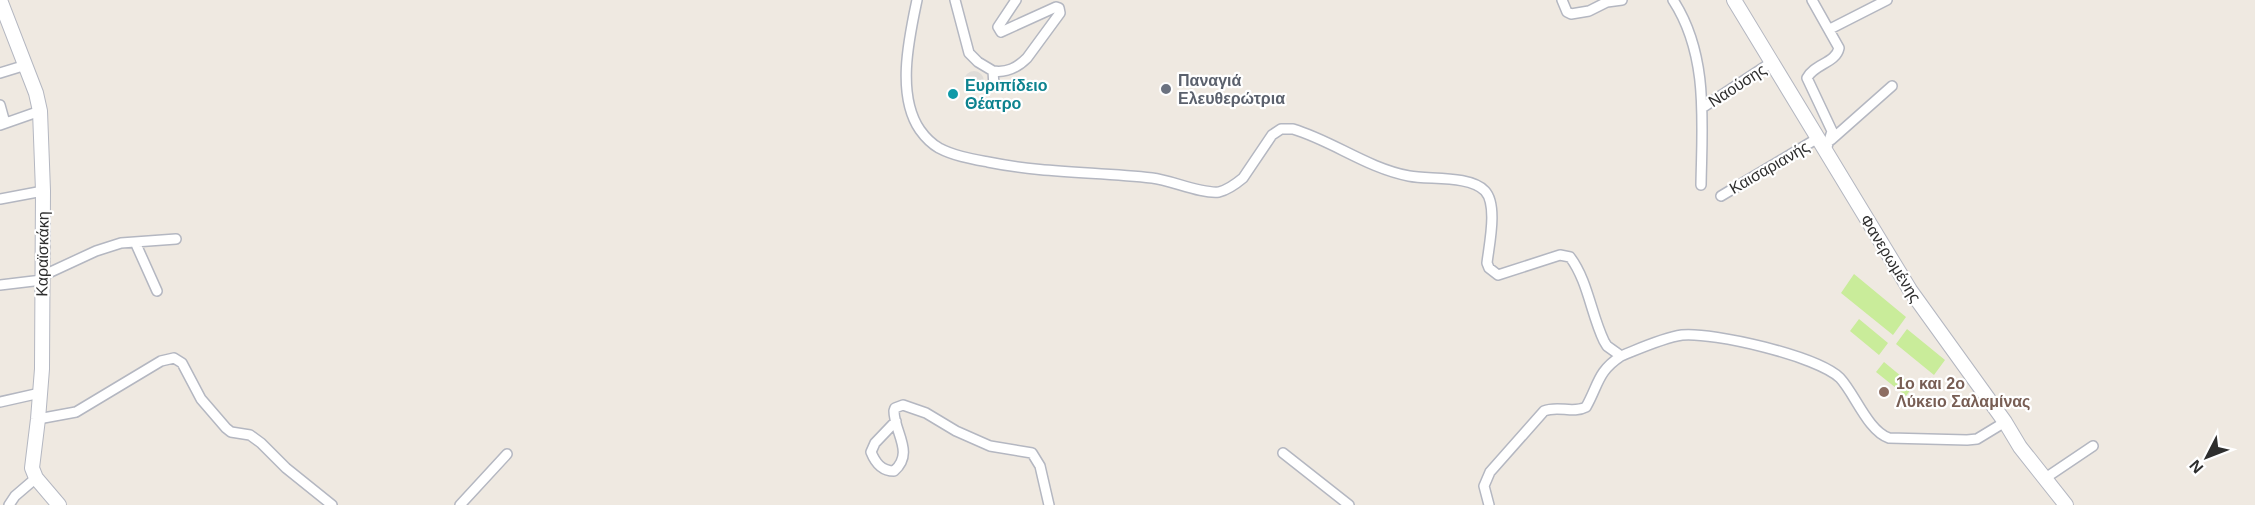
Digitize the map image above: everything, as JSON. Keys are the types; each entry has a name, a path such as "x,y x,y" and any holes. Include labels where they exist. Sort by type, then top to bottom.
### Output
{"main road":[{"name":"Καραϊσκάκη","path":"0,0 26,65 40,111 43,191 42,369 32,468 36,478"},
{"name":"Φανερωμένης","path":"1734,0 1825,143 1910,290 2005,422 2020,447 2066,505"},
{"path":"36,478 59,505"}],"street":[{"path":"917,0 906,61 909,102 918,128 927,139 940,148 964,157 1009,166 1155,178 1219,192 1243,178 1266,143 1277,131 1293,129 1389,171 1422,178 1464,182 1484,190 1490,199 1492,213 1487,263 1489,268 1498,275 1560,255 1570,257 1575,264 1604,341 1621,356"},
{"path":"955,0 969,53 993,71 1005,72 1021,64 1027,58 1060,13 1059,8 1056,7 1001,32 998,27 1016,0"},
{"path":"1562,0 1568,12 1572,14 1589,11 1607,2 1622,0"},
{"path":"1673,0 1686,22 1697,59 1702,108 1701,185"},
{"path":"1825,143 1832,131 1808,78 1811,71 1838,52 1839,45 1814,3 1826,0"},
{"path":"1830,29 1887,0"},
{"name":"Ναούσης","path":"1702,108 1772,62"},
{"path":"0,73 26,65"},
{"path":"993,71 994,86"},
{"name":"Καισαριανής","path":"1720,196 1825,143 1892,86"},
{"path":"0,105 2,124 40,111"},
{"path":"0,199 43,191"},
{"path":"0,285 42,278 106,248 135,242 176,239"},
{"path":"135,242 157,291"},
{"path":"1489,505 1484,486 1490,472 1544,411 1556,408 1578,410 1586,407 1603,371 1621,356 1671,337 1694,335 1729,339 1768,348 1822,367 1838,376 1876,429 1889,438 1967,441 1977,439 2005,422"},
{"path":"38,419 76,412 161,361 174,358 182,363 201,399 225,428 231,432 250,435 332,505"},
{"path":"0,402 40,393"},
{"path":"896,421 875,443 871,452 879,465 890,471 898,467 903,454 903,442 896,421 894,416 895,408 903,405 926,413 990,446 1032,453 1040,465 1049,505"},
{"path":"2044,479 2093,446"},
{"path":"1283,453 1349,505"},
{"path":"460,505 507,454"},
{"path":"9,505 15,496 36,478"}],"green space":[{"path":"1854,274 1906,317 1893,335 1841,293"},
{"path":"1859,319 1888,343 1879,355 1850,331"},
{"path":"1907,329 1945,360 1934,375 1896,344"},
{"path":"1884,362 1913,386 1906,396 1876,372"}],"shaded area":[{"path":"974,71 981,74 984,81 981,88 974,91 967,88 964,81 967,74"}],"place":[{"name":"Παναγιά Ελευθερώτρια","path":"1166,89"},
{"name":"Ευριπίδειο Θέατρο","path":"953,94"},
{"name":"1ο και 2ο Λύκειο Σαλαμίνας","path":"1884,392"}]}
